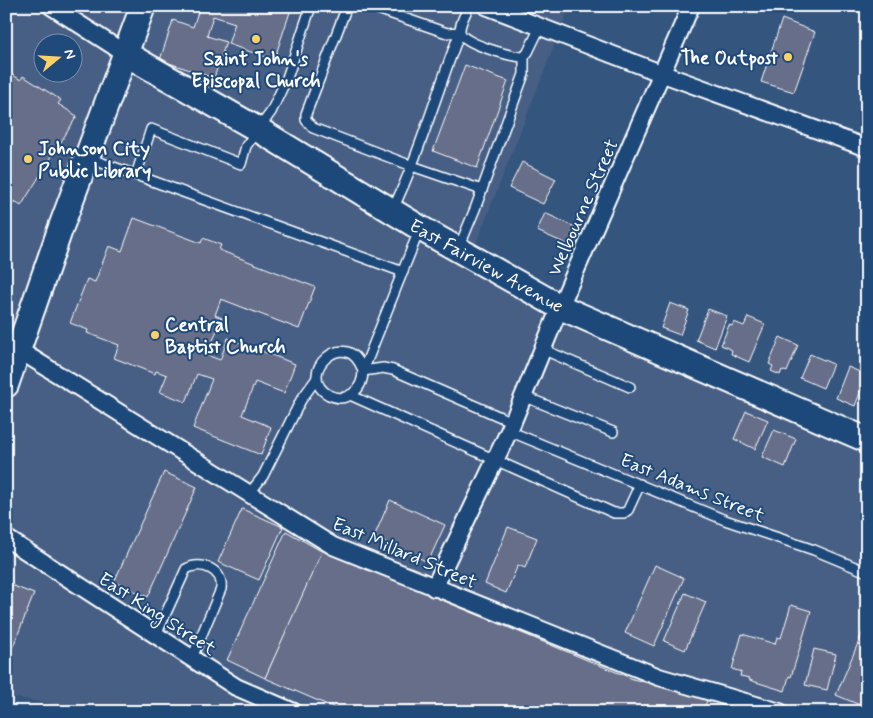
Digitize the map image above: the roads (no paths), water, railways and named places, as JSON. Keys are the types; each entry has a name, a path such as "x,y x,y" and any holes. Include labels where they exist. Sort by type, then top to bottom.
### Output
{"street":[{"path":"51,6 126,54"},
{"path":"6,385 12,346 88,157 143,6"},
{"path":"486,6 663,74 867,148"},
{"name":"Welbourne Street","path":"434,588 510,427 560,307 692,6"},
{"name":"East Fairview Avenue","path":"126,54 259,130 420,228 560,307 867,440"},
{"name":"East Millard Street","path":"12,346 333,546 659,677 780,712"},
{"name":"East King Street","path":"6,538 236,687 294,712"}],"lane":[{"path":"136,176 151,129 242,164 246,146 271,112 287,78 311,6"},
{"path":"347,6 306,114 306,120 313,128 412,166 482,190"},
{"path":"369,6 447,33 460,32"},
{"path":"392,211 412,166 469,6"},
{"path":"458,250 524,74 524,57 540,27"},
{"path":"460,32 463,37 471,42 516,57 524,57"},
{"path":"88,157 404,272"},
{"path":"363,371 420,228"},
{"path":"542,349 630,387"},
{"path":"249,494 263,476 301,400 317,378 321,362 326,356 341,351 348,353 360,363 363,371 363,379 360,386 350,395 343,397 330,395 324,391 317,378"},
{"name":"East Adams Street","path":"363,371 383,368 394,370 510,427 640,484 725,520 814,550 867,572"},
{"path":"350,395 614,513 624,513 628,510 640,484"},
{"path":"523,396 613,432"},
{"path":"156,635 186,570 191,566 199,564 206,566 215,572 222,583 192,658"}],"place":[{"name":"Saint John's Episcopal Church","path":"256,39"},
{"name":"The Outpost","path":"788,57"},
{"name":"Johnson City Public Library","path":"28,159"},
{"name":"Central Baptist Church","path":"155,335"}]}
